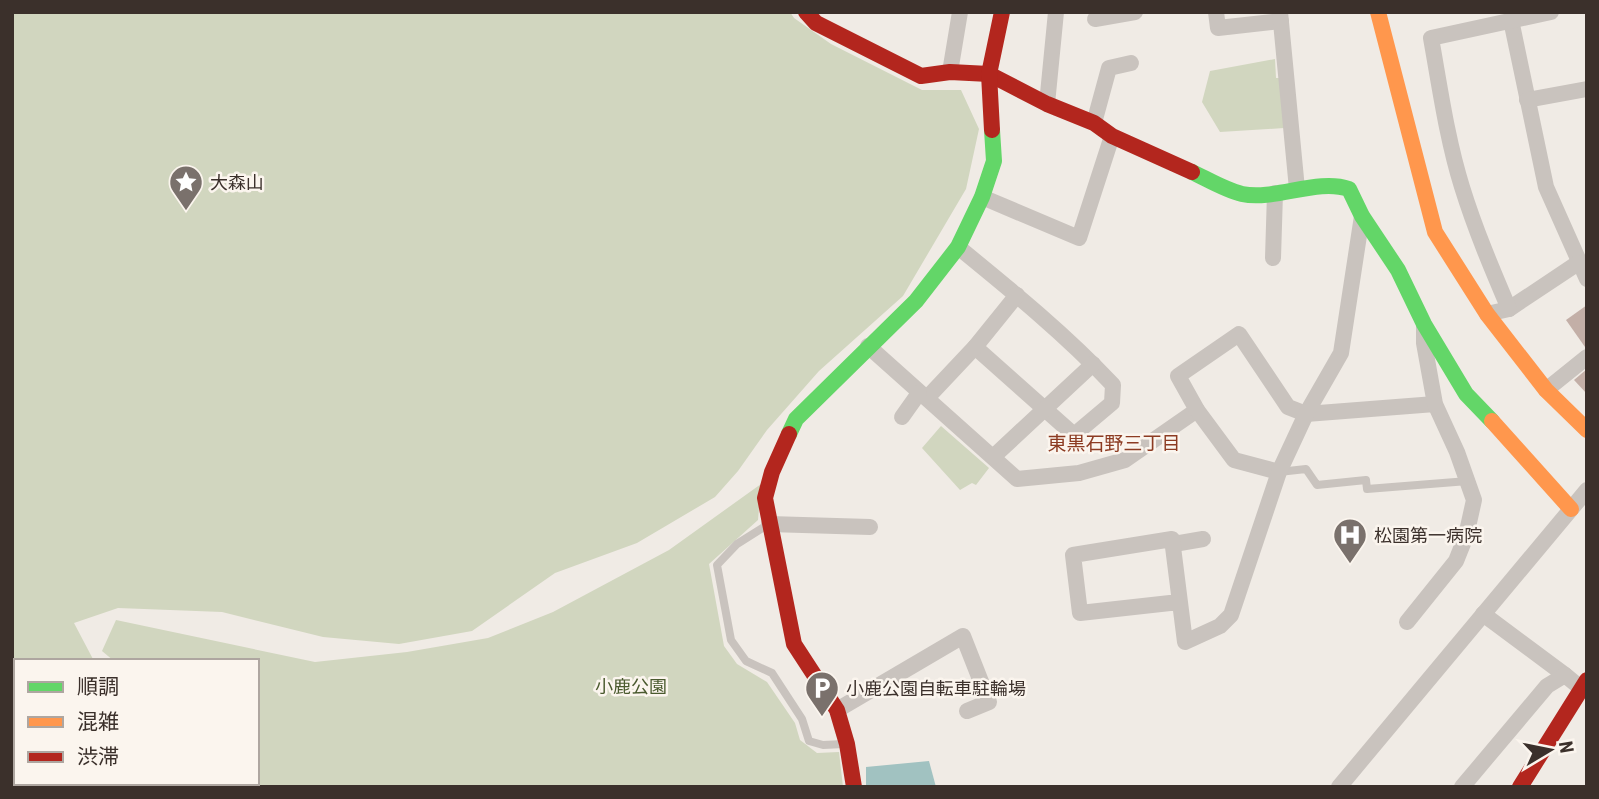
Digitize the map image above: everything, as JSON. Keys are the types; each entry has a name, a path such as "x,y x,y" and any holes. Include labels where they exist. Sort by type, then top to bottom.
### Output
{"street":[{"path":"806,12 816,23 921,76 950,72 989,74 1046,104 1094,123 1112,136 1242,194 1337,186 1349,190 1362,216 1398,270 1424,324 1466,394 1571,509"},
{"path":"950,72 960,12"},
{"path":"854,787 847,744 837,710 794,645 765,498 772,472 796,419 916,302 958,247 982,197 994,161 989,74 1002,12"},
{"path":"1046,104 1056,12"},
{"path":"1095,19 1135,12"},
{"path":"1216,12 1218,28 1281,17 1297,189"},
{"path":"1378,12 1435,232 1487,314 1546,390 1587,430"},
{"path":"1509,309 1461,184 1444,114 1431,38 1551,12"},
{"path":"1511,20 1546,187 1587,279"},
{"path":"1094,123 1109,68 1131,63"},
{"path":"1527,100 1587,89"},
{"path":"982,197 1079,238 1112,136"},
{"path":"1273,258 1275,193"},
{"path":"1179,602 1080,614 1073,555 1172,539 1185,642 1220,626 1231,615 1279,472 1306,414 1341,353 1362,216"},
{"path":"958,247 1017,295 1093,364 1113,385 1112,403 1074,435 975,347"},
{"path":"1487,314 1509,309 1578,263"},
{"path":"902,417 975,347 1017,295"},
{"path":"1407,622 1456,561 1474,500 1435,404 1424,343 1424,324"},
{"path":"1279,472 1234,460 1197,410 1178,376 1239,334 1288,407 1306,414 1435,404"},
{"path":"869,346 1017,479 1079,473 1125,460 1197,410"},
{"path":"1546,390 1587,357"},
{"path":"992,457 1093,364"},
{"path":"1339,787 1587,490"},
{"path":"769,524 870,527"},
{"path":"1174,544 1203,539"},
{"path":"1483,614 1565,675 1584,685 1520,787"},
{"path":"837,710 962,636 989,702 967,711"},
{"path":"1462,787 1547,686 1565,675"}],"lane":[{"path":"1279,472 1306,470 1317,485 1366,480 1367,489 1468,481"},
{"path":"769,524 737,544 717,565 731,640 746,661 772,673 802,719 809,741 823,745 847,744"}],"green space":[{"path":"12,12 790,12 794,18 831,44 922,90 961,90 979,129 966,189 903,296 819,371 767,430 738,471 715,497 637,543 555,573 472,631 399,644 323,637 222,612 118,608 74,623 93,659 14,659 14,785 171,787 12,787"},
{"path":"1275,59 1276,78 1282,78 1284,128 1220,132 1202,102 1210,71"},
{"path":"941,426 989,468 976,485 972,483 960,490 922,448"},
{"name":"小鹿公園","path":"761,484 758,520 709,564 724,646 737,664 767,682 795,723 800,740 817,753 839,752 843,787 237,787 236,785 259,785 259,659 112,659 102,651 116,620 315,662 407,652 488,638 553,612 669,550"}],"water":[{"path":"929,761 936,787 866,787 866,767"}],"building":[{"path":"1587,305 1587,346 1585,347 1566,320"},
{"path":"1587,369 1587,394 1574,380"}],"traffic: fast":[{"path":"789,434 796,419 916,301 958,247 982,197 994,161 992,130"},
{"path":"1192,172 1242,194 1268,195 1323,186 1349,189 1362,216 1398,270 1424,324 1466,394 1492,421"}],"traffic: slow":[{"path":"1378,12 1435,232 1487,314 1546,390 1587,430"},
{"path":"1492,421 1571,509"}],"traffic: jam":[{"path":"806,12 816,23 921,76 950,72 989,74 1047,104 1094,123 1112,136 1192,172"},
{"path":"992,130 989,74 1002,12"},
{"path":"789,434 772,472 765,498 794,644 837,710 847,744 854,787"},
{"path":"1520,787 1587,680"}],"place":[{"name":"大森山","path":"186,212"},
{"name":"松園第一病院","path":"1350,565"},
{"name":"小鹿公園自転車駐輪場","path":"822,718"}],"district":[{"name":"東黒石野三丁目","path":"1114,443"}]}
